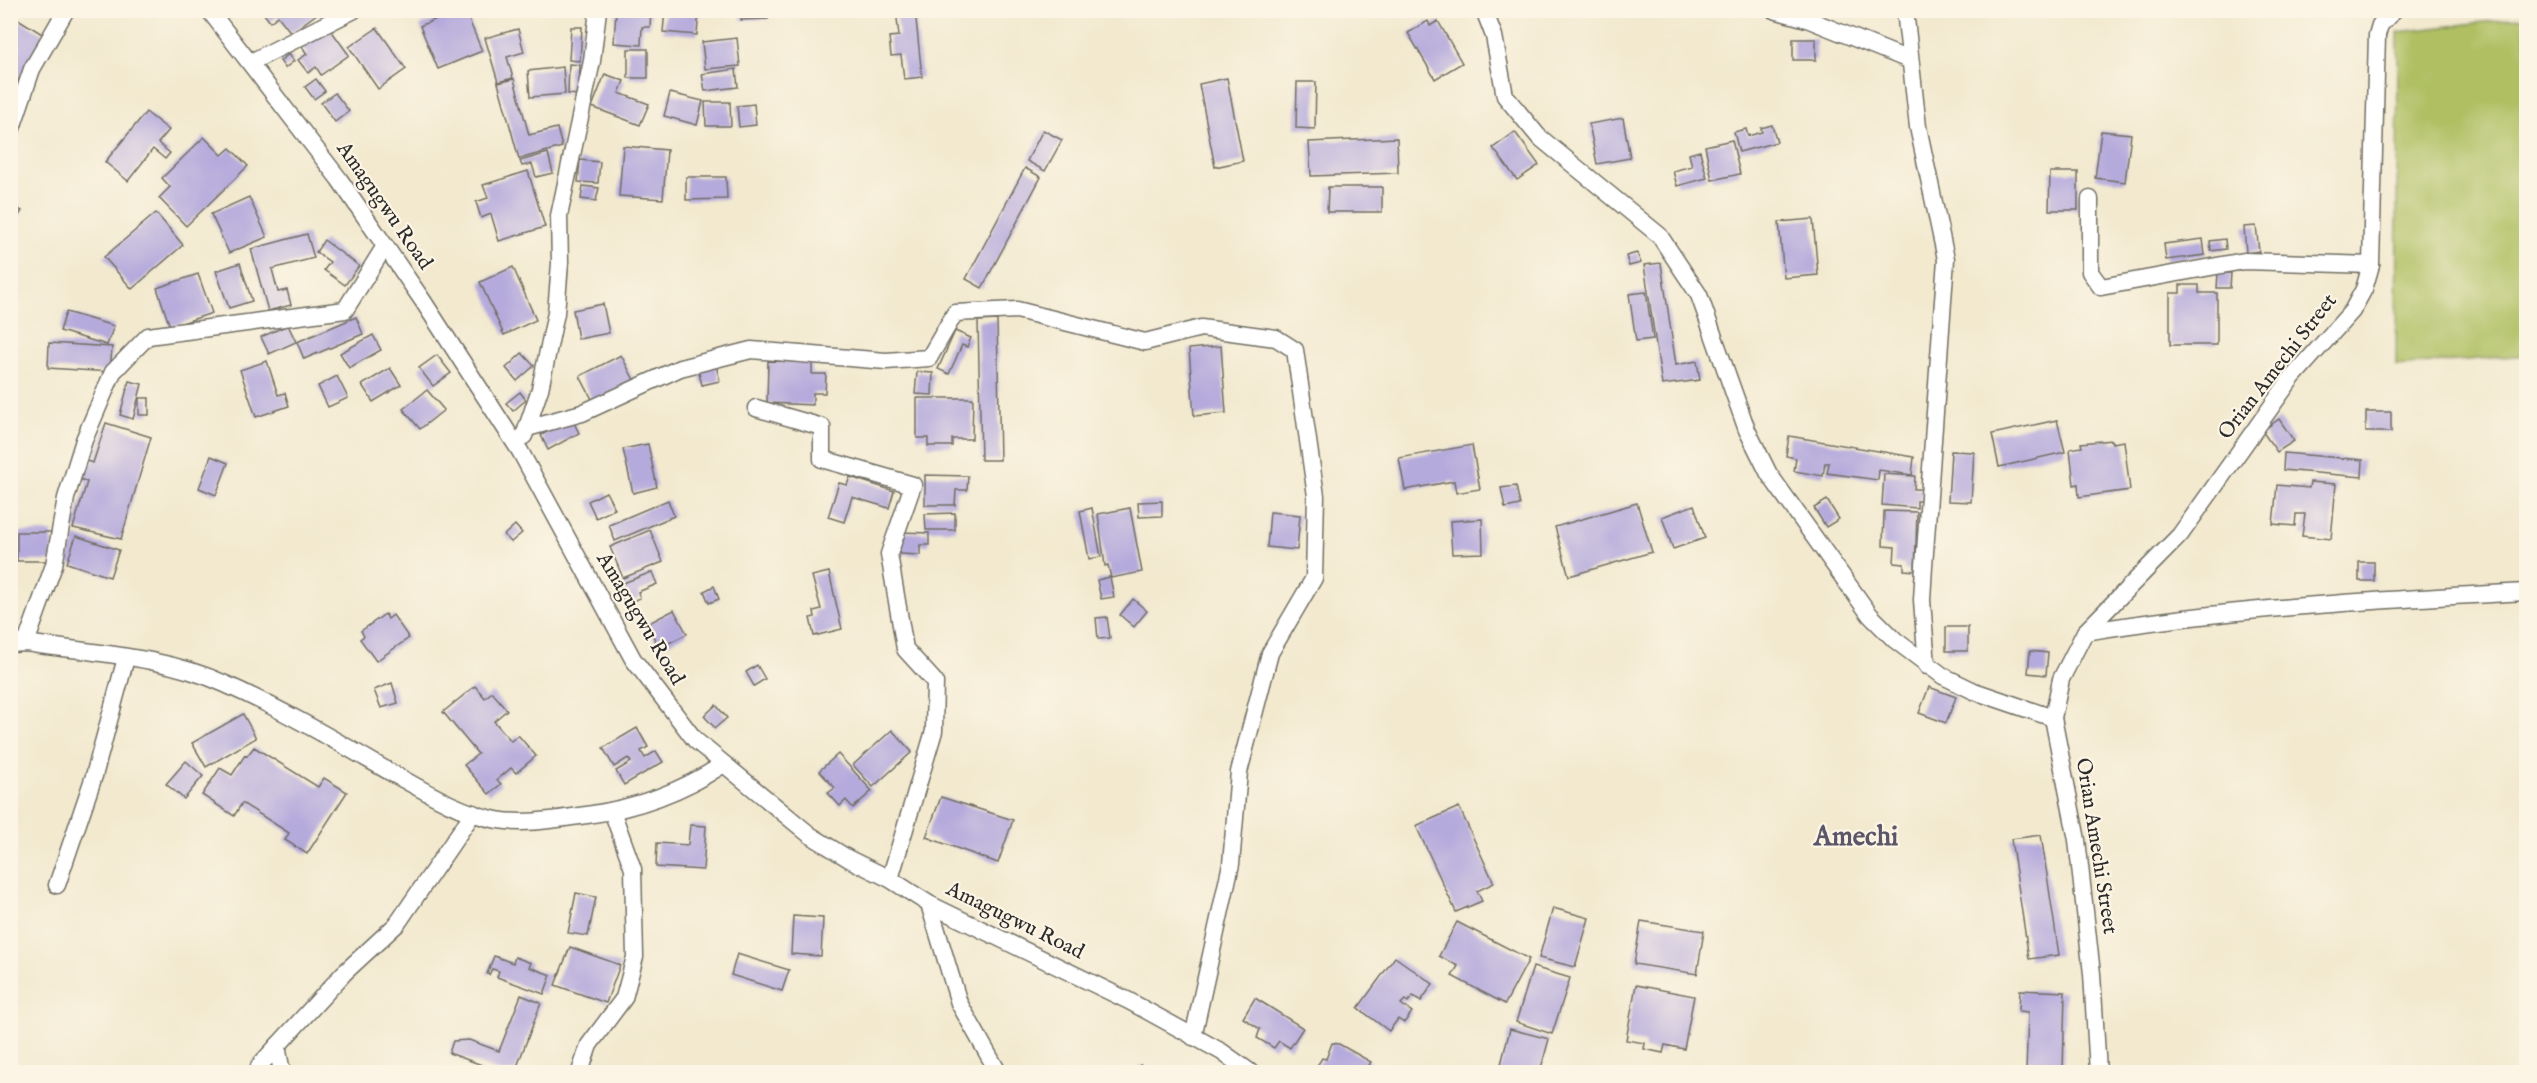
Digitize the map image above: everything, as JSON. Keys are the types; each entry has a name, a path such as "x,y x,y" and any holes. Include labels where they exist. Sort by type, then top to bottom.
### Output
{"street":[{"path":"10,134 32,69 66,10"},
{"name":"Amagugwu Road","path":"209,10 251,62 385,246 519,451 633,659 694,740 810,835 849,859 890,879 929,904 1129,1001 1250,1072"},
{"path":"251,62 354,10"},
{"path":"519,451 540,389 556,314 560,263 559,216 592,61 598,10"},
{"path":"1484,10 1494,36 1505,96 1538,136 1659,235 1699,295 1748,430 1769,474 1806,530 1870,615 1894,640 1927,666 1974,691 2053,718"},
{"path":"1774,10 1807,19 1909,60"},
{"path":"1905,10 1918,127 1946,259 1925,546 1923,600 1927,666"},
{"name":"Orian Amechi Street","path":"2098,1072 2092,974 2077,840 2053,718 2061,679 2085,632 2180,535 2291,379 2352,311 2364,289 2371,265 2378,35 2380,25 2394,10"},
{"path":"2090,199 2090,272 2101,287 2244,261 2371,265"},
{"path":"385,246 345,310 148,336 113,372 84,440 66,498 54,565 18,643 126,658 195,672 225,684 433,796 472,813 499,820 544,821 648,803 695,783 722,765"},
{"path":"527,428 582,413 680,368 751,350 886,361 929,358 955,314 1017,310 1145,342 1201,328 1276,338 1295,350 1316,496 1314,578 1270,653 1239,772 1231,864 1193,1037"},
{"path":"756,408 822,427 822,459 913,485 889,555 905,649 935,682 934,731 890,879"},
{"path":"2085,632 2152,622 2351,601 2526,592"},
{"path":"57,885 93,776 126,658"},
{"path":"580,1072 589,1045 624,998 635,957 633,869 612,811"},
{"path":"259,1066 344,973 397,924 472,813"},
{"path":"929,904 959,1003 998,1072"},
{"path":"277,1046 282,1072"}],"green space":[{"path":"2526,17 2526,355 2396,366 2398,32"}],"building":[{"path":"261,10 322,10 291,33 278,16 270,22"},
{"path":"458,10 465,10 482,51 438,69 420,26"},
{"path":"616,10 651,10 650,27 642,27 641,45 614,43"},
{"path":"665,10 699,10 697,35 663,32"},
{"path":"741,10 767,10 768,19 741,20"},
{"path":"896,10 915,10 922,77 904,79 901,55 891,56 889,37 899,36"},
{"path":"10,14 47,37 10,93"},
{"path":"1428,21 1430,26 1438,21 1462,63 1435,79 1408,33"},
{"path":"328,26 349,55 321,75 316,67 308,73 298,60 307,54 301,45"},
{"path":"571,27 582,27 580,61 569,60"},
{"path":"377,28 406,69 378,89 349,47"},
{"path":"518,29 524,52 507,57 513,78 498,82 485,38"},
{"path":"737,38 740,66 705,69 702,42"},
{"path":"1793,39 1816,39 1816,60 1793,60"},
{"path":"628,49 648,49 648,78 628,78"},
{"path":"289,54 294,61 285,68 280,61"},
{"path":"569,64 580,65 579,95 568,94"},
{"path":"563,67 565,94 530,97 528,71"},
{"path":"736,69 738,87 705,91 702,74"},
{"path":"605,74 624,81 619,93 649,104 640,125 592,107"},
{"path":"1227,78 1243,161 1215,167 1199,84"},
{"path":"316,79 325,91 314,99 305,87"},
{"path":"514,79 529,135 557,128 562,147 519,159 498,83"},
{"path":"1297,82 1316,82 1315,129 1296,128"},
{"path":"335,93 349,111 335,122 321,103"},
{"path":"670,93 703,101 697,125 664,116"},
{"path":"705,102 730,102 731,126 706,126"},
{"path":"754,104 756,125 739,127 737,106"},
{"path":"146,112 169,130 158,143 170,153 165,159 153,149 128,181 105,162"},
{"path":"1623,118 1630,158 1597,164 1589,124"},
{"path":"1772,125 1777,142 1739,152 1734,132 1746,129 1748,136 1762,132 1761,128"},
{"path":"1043,130 1062,140 1045,171 1027,161"},
{"path":"2101,131 2131,134 2125,182 2095,178"},
{"path":"1515,132 1539,165 1517,180 1493,148"},
{"path":"204,137 222,155 230,148 248,166 186,226 159,198 170,187 162,178"},
{"path":"1397,138 1398,173 1311,176 1309,142"},
{"path":"1732,140 1740,174 1712,180 1705,146"},
{"path":"623,146 667,150 663,199 619,196"},
{"path":"1700,151 1707,178 1677,186 1673,171 1692,166 1689,154"},
{"path":"548,153 553,173 536,177 532,164 522,166 520,161"},
{"path":"580,160 600,162 598,183 578,182"},
{"path":"1025,168 1041,177 982,288 966,279"},
{"path":"528,171 545,227 499,241 491,214 481,218 476,202 488,198 483,185"},
{"path":"2050,172 2078,172 2078,210 2049,210"},
{"path":"686,177 726,177 727,199 686,200"},
{"path":"583,186 599,188 596,201 581,199"},
{"path":"1328,187 1382,187 1382,212 1327,212"},
{"path":"249,197 267,237 229,253 211,214"},
{"path":"10,204 22,211 10,229"},
{"path":"156,213 183,245 132,289 104,257"},
{"path":"1813,219 1818,275 1784,278 1779,222"},
{"path":"2256,226 2259,251 2246,253 2244,227"},
{"path":"307,234 314,258 272,269 278,292 287,290 291,305 268,311 251,249"},
{"path":"2203,239 2205,255 2166,260 2164,244"},
{"path":"2225,239 2226,249 2211,251 2210,241"},
{"path":"324,240 359,266 345,285 324,270 330,262 316,252"},
{"path":"1637,253 1641,263 1629,266 1626,256"},
{"path":"240,263 252,301 229,308 216,271"},
{"path":"1661,263 1676,365 1697,361 1700,380 1662,385 1644,265"},
{"path":"513,267 536,320 504,335 480,282"},
{"path":"2218,273 2231,273 2230,288 2217,288"},
{"path":"198,274 212,313 170,327 157,288"},
{"path":"2180,285 2199,285 2199,293 2217,293 2217,345 2170,345 2170,293 2180,293"},
{"path":"1646,292 1653,339 1636,341 1629,294"},
{"path":"603,304 609,333 578,339 573,310"},
{"path":"66,312 114,326 107,345 60,331"},
{"path":"356,317 363,334 304,359 297,342"},
{"path":"997,320 1000,460 981,460 978,321"},
{"path":"288,325 296,342 269,354 261,337"},
{"path":"955,331 971,338 967,347 962,345 949,374 938,369"},
{"path":"373,335 381,350 349,368 340,353"},
{"path":"49,343 112,347 110,372 48,368"},
{"path":"1221,346 1226,413 1194,416 1189,349"},
{"path":"522,353 534,366 517,381 506,368"},
{"path":"437,355 451,373 433,386 419,368"},
{"path":"621,355 635,382 594,403 580,376"},
{"path":"267,361 278,395 285,393 289,406 256,417 240,370"},
{"path":"715,361 720,381 702,385 697,365"},
{"path":"768,361 812,362 812,374 826,374 825,393 813,393 813,405 767,403"},
{"path":"390,368 401,385 373,402 362,385"},
{"path":"917,372 933,373 932,395 915,394"},
{"path":"337,376 348,398 328,407 318,386"},
{"path":"129,381 142,384 133,419 120,415"},
{"path":"427,390 444,410 420,429 403,409"},
{"path":"520,392 526,400 513,411 506,403"},
{"path":"139,398 149,398 149,415 139,415"},
{"path":"917,398 973,398 972,439 952,439 952,446 928,446 928,438 917,438"},
{"path":"2366,412 2391,412 2391,432 2366,432"},
{"path":"572,419 579,433 548,450 541,435"},
{"path":"2279,419 2294,441 2277,452 2262,431"},
{"path":"2057,420 2065,452 1999,467 1992,434"},
{"path":"106,423 151,437 121,539 73,528 87,482 78,478 83,460 93,463"},
{"path":"1789,436 1914,457 1912,475 1879,470 1878,480 1827,473 1829,463 1825,463 1823,476 1794,471 1796,458 1786,456"},
{"path":"2112,440 2112,443 2124,441 2130,490 2079,497 2078,484 2074,485 2070,449 2082,447 2081,443"},
{"path":"648,444 657,487 633,493 623,449"},
{"path":"1472,445 1480,489 1456,493 1454,481 1405,490 1399,458"},
{"path":"1951,451 1974,452 1971,502 1948,501"},
{"path":"2284,453 2363,460 2362,477 2283,470"},
{"path":"211,456 228,463 216,495 199,488"},
{"path":"1884,474 1915,476 1914,489 1922,489 1921,501 1917,501 1917,508 1882,505"},
{"path":"925,475 968,476 967,490 956,490 955,505 925,505"},
{"path":"850,477 894,491 889,508 852,497 844,522 828,517 839,483 847,485"},
{"path":"2310,482 2336,484 2331,539 2302,536 2305,514 2296,514 2295,526 2273,524 2277,485 2309,488"},
{"path":"1516,486 1520,505 1505,508 1501,488"},
{"path":"606,492 615,509 596,518 588,501"},
{"path":"668,500 674,516 615,541 609,525"},
{"path":"1827,500 1839,519 1826,527 1814,508"},
{"path":"1162,501 1162,516 1139,517 1138,502"},
{"path":"1637,503 1652,552 1569,576 1555,527"},
{"path":"1694,505 1705,538 1673,549 1662,517"},
{"path":"1092,508 1101,557 1089,559 1080,511"},
{"path":"1130,508 1142,572 1111,578 1108,565 1105,566 1098,514"},
{"path":"1884,511 1917,512 1915,571 1904,570 1904,564 1894,563 1895,547 1883,546"},
{"path":"1270,512 1300,515 1297,550 1267,547"},
{"path":"955,513 955,530 926,530 925,514"},
{"path":"1482,519 1483,553 1452,554 1450,521"},
{"path":"515,525 522,533 511,542 504,535"},
{"path":"650,530 663,562 623,578 610,547"},
{"path":"17,532 52,532 52,561 17,561"},
{"path":"900,532 929,533 929,545 920,545 920,555 900,554"},
{"path":"76,536 119,550 110,577 67,563"},
{"path":"2359,562 2374,562 2374,581 2359,581"},
{"path":"652,572 657,584 638,592 640,598 625,604 618,585"},
{"path":"829,572 842,629 814,636 810,618 815,617 814,611 821,609 812,576"},
{"path":"1110,577 1114,597 1101,599 1097,580"},
{"path":"714,586 719,599 709,603 704,591"},
{"path":"1133,599 1147,611 1134,627 1120,615"},
{"path":"674,610 687,634 659,648 647,624"},
{"path":"385,614 388,619 393,615 409,638 376,661 360,639 364,636 361,631"},
{"path":"1107,617 1110,638 1098,639 1096,618"},
{"path":"1946,627 1968,627 1968,651 1946,651"},
{"path":"2030,651 2048,653 2046,675 2028,673"},
{"path":"757,665 765,679 754,686 746,672"},
{"path":"392,683 398,703 381,708 374,690"},
{"path":"475,686 485,698 492,692 507,710 494,721 511,741 518,735 536,756 516,773 511,768 497,780 501,784 489,794 464,765 478,754 443,712"},
{"path":"1929,687 1956,697 1946,723 1919,713"},
{"path":"716,705 727,718 715,728 704,716"},
{"path":"243,714 256,738 206,767 192,743"},
{"path":"637,728 648,747 641,751 645,758 656,751 663,762 624,785 616,771 631,762 628,758 614,767 603,748"},
{"path":"892,730 912,752 873,787 853,765"},
{"path":"254,747 318,787 324,778 347,792 307,854 285,840 289,833 242,803 234,816 202,795 220,768 232,775 245,755 247,756"},
{"path":"838,754 872,791 853,808 846,800 840,806 828,793 835,788 819,771"},
{"path":"186,761 203,776 184,799 166,784"},
{"path":"941,797 1013,820 998,863 926,837"},
{"path":"1459,807 1494,883 1477,891 1482,901 1456,912 1416,826"},
{"path":"690,825 706,826 703,870 656,867 657,843 688,845"},
{"path":"2041,835 2059,955 2029,959 2011,839"},
{"path":"576,893 596,897 588,936 568,933"},
{"path":"1553,908 1589,918 1575,967 1539,958"},
{"path":"793,916 823,918 821,956 791,954"},
{"path":"1641,921 1704,931 1697,974 1634,964"},
{"path":"1457,922 1529,959 1505,1004 1452,976 1458,966 1439,956"},
{"path":"570,947 620,965 606,1003 555,985"},
{"path":"737,954 789,970 782,991 731,975"},
{"path":"494,956 513,963 515,957 531,963 529,967 551,975 544,994 497,977 499,971 492,969 489,975 487,974"},
{"path":"1395,957 1433,984 1421,1001 1413,996 1408,1002 1405,1000 1401,1004 1412,1012 1404,1023 1398,1019 1389,1031 1358,1008"},
{"path":"1533,967 1570,978 1552,1034 1516,1022"},
{"path":"1636,985 1694,996 1684,1049 1665,1045 1663,1053 1644,1049 1645,1043 1626,1040"},
{"path":"2020,990 2065,992 2063,1072 2026,1072 2028,1012 2019,1011"},
{"path":"521,995 541,1003 515,1072 501,1072 449,1053 453,1041 469,1040 499,1051"},
{"path":"1255,998 1303,1028 1290,1048 1279,1041 1274,1048 1257,1038 1260,1029 1243,1018"},
{"path":"1510,1029 1549,1039 1540,1072 1499,1072"},
{"path":"1332,1043 1339,1044 1371,1062 1365,1072 1313,1072 1322,1058 1326,1059"},
{"path":"1140,1065 1151,1072 1134,1072"}],"district":[{"name":"Amechi","path":"1856,838"}]}
